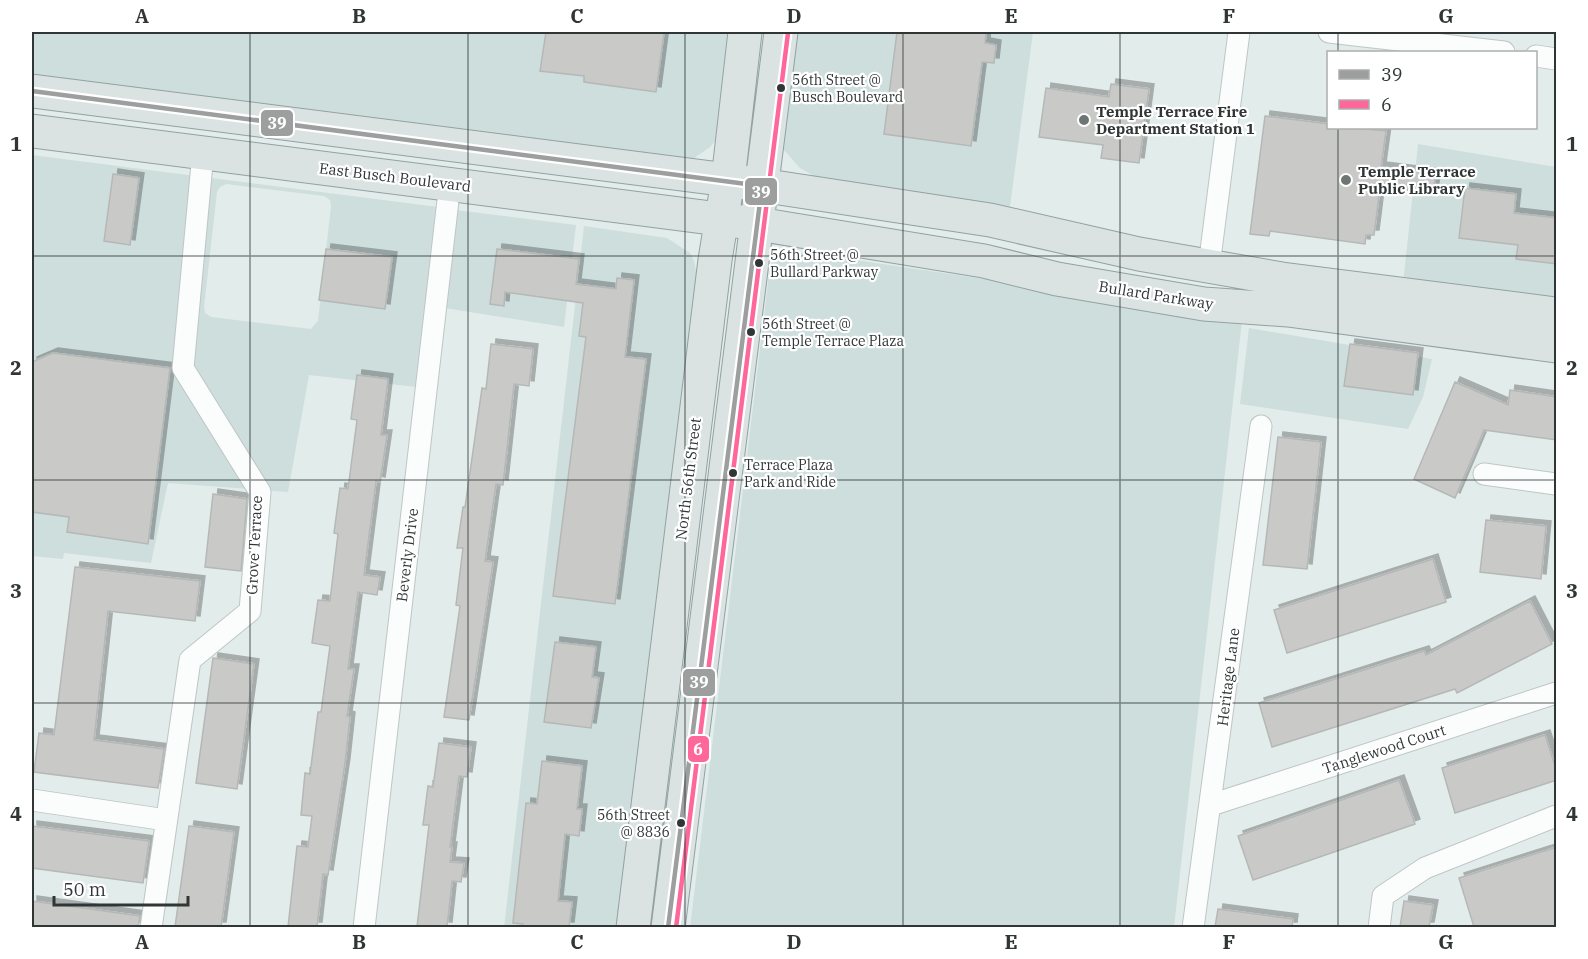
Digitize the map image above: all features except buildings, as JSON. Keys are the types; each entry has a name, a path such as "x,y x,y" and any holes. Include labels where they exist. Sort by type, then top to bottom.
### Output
{"main road":[{"name":"North 56th Street","path":"633,927 745,32"},
{"path":"668,927 781,32"},
{"path":"32,91 728,180 990,220 1139,254 1294,280 1557,314"},
{"path":"32,116 102,125 128,103"},
{"name":"East Busch Boulevard","path":"32,131 758,224"},
{"name":"Bullard Parkway","path":"758,224 984,261 1057,279 1204,304 1288,310 1557,346"},
{"path":"679,553 690,567 689,622 682,687 683,703 693,729"},
{"path":"644,841 655,845 658,861 651,927"}],"street":[{"path":"1209,266 1239,32"},
{"path":"1329,32 1495,51"},
{"path":"1537,56 1557,59"},
{"name":"Grove Terrace","path":"151,927 190,660 250,611 260,492 183,368 203,153"},
{"name":"Beverly Drive","path":"364,927 450,183"},
{"name":"Heritage Lane","path":"1193,927 1261,426"},
{"path":"1484,474 1557,484"},
{"name":"Tanglewood Court","path":"1211,805 1557,693"},
{"path":"32,800 166,820"},
{"path":"1378,927 1383,896 1425,868 1557,816"}],"shaded area":[{"path":"32,32 732,32 719,136 710,147 690,161 32,75"},
{"path":"798,32 1033,32 1010,207 814,176 800,168 783,149"},
{"path":"1418,144 1556,167 1556,303 1403,284"},
{"path":"32,155 438,207 417,387 309,375 288,492 168,483 151,563 64,553 63,559 32,556","holes":["226,184 324,196 330,200 331,206 318,321 311,329 211,317 205,313 217,192 220,187"]},
{"path":"456,210 576,225 564,327 445,308"},
{"path":"584,226 667,238 690,253 698,280 621,927 504,928"},
{"path":"787,250 1012,283 1242,321 1174,927 690,928 770,266 776,254"},
{"path":"1249,328 1432,359 1423,397 1408,429 1240,404"}],"transit line":[{"name":"6","path":"676,928 788,33"},
{"name":"39","path":"32,91 762,186 668,928"}],"place":[{"name":"56th Street @ Busch Boulevard","path":"781,88"},
{"name":"Temple Terrace Fire Department Station 1","path":"1084,120"},
{"name":"Temple Terrace Public Library","path":"1346,180"},
{"name":"56th Street @ Bullard Parkway","path":"759,263"},
{"name":"56th Street @ Temple Terrace Plaza","path":"751,332"},
{"name":"Terrace Plaza Park and Ride","path":"733,473"},
{"name":"56th Street @ 8836","path":"681,823"}]}
